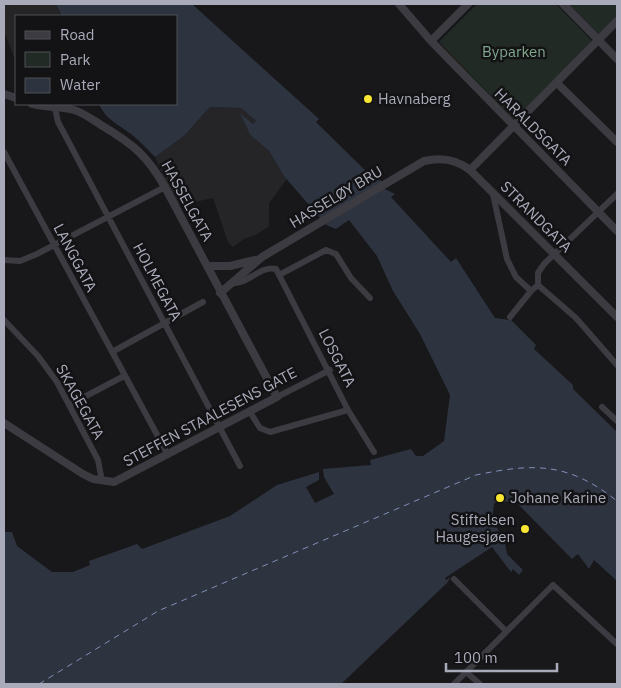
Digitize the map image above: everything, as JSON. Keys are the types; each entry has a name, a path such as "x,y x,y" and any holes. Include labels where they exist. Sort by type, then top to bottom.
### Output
{"street":[{"name":"HARALDSGATA","path":"399,4 431,41 514,128 617,231"},
{"path":"431,41 468,4"},
{"path":"563,4 617,58"},
{"path":"470,170 514,128 617,21"},
{"path":"558,83 617,142"},
{"name":"HASSELGATA","path":"38,105 70,109 83,113 135,146 151,164 277,398"},
{"name":"HOLMEGATA","path":"56,108 58,122 64,135 240,466"},
{"name":"LANGGATA","path":"4,152 168,455"},
{"name":"STRANDGATA","path":"424,161 434,159 453,160 462,163 617,317"},
{"name":"HASSELØY BRU","path":"262,257 424,161"},
{"path":"4,260 20,261 28,258 165,188"},
{"path":"494,194 507,259 516,277 530,291"},
{"path":"510,317 530,291 538,285 540,269 617,194"},
{"path":"231,282 242,283 272,268 279,274 326,250 331,250 336,254 351,278 370,298"},
{"path":"220,293 262,257"},
{"name":"HASSELGATA","path":"206,266 230,266 262,257"},
{"name":"LOSGATA","path":"279,274 330,370 348,410 374,452"},
{"path":"538,285 576,318 616,362"},
{"path":"112,352 203,302"},
{"name":"SKAGEGATA","path":"4,320 48,369 98,460 102,481"},
{"name":"STEFFEN STAALESENS GATE","path":"102,481 120,480 330,370"},
{"path":"69,406 124,376"},
{"path":"602,407 617,421"},
{"path":"250,412 260,428 270,432 348,410"},
{"path":"4,423 83,474 102,481"},
{"path":"454,579 506,631"},
{"path":"454,684 553,585 617,644"},
{"path":"466,672 480,684"}],"shaded area":[{"path":"4,4 56,4 62,15 15,15 15,59 4,31"},
{"path":"210,107 241,108 256,121 253,124 241,114 250,135 269,151 287,179 269,203 269,226 233,247 228,242 213,198 176,206 155,157 184,136"}],"green space":[{"name":"Byparken","path":"477,4 556,4 592,41 515,121 439,42"},
{"path":"563,4 617,4 617,21 599,40"}],"water":[{"path":"56,4 192,4 319,119 316,122 322,128 373,178 382,181 381,187 395,194 391,197 451,262 456,258 495,318 511,320 536,345 534,349 573,385 573,389 617,432 617,581 594,560 589,569 578,554 572,559 515,501 494,503 492,520 504,539 507,554 523,570 519,575 513,569 511,572 492,547 445,578 446,580 451,577 447,583 341,684 4,684 4,532 12,532 17,546 52,572 73,572 90,565 89,561 137,544 142,549 230,516 277,485 319,472 323,469 371,465 370,460 411,449 416,456 423,456 444,441 450,395 420,334 393,291 377,256 349,220 336,229 326,225 284,176 269,151 250,135 240,113 253,124 256,121 241,108 210,107 184,136 155,157 105,114 100,105 178,105 178,15 62,15"}],"pier":[{"path":"323,469 324,477 334,494 315,503 306,487 319,480 319,472"}],"ferry route":[{"path":"39,684 158,611 476,475 516,469 550,469 566,472 582,479 617,501"}],"place":[{"name":"Havnaberg","path":"368,99"},
{"name":"Johane Karine","path":"500,498"},
{"name":"Stiftelsen Haugesjøen","path":"525,529"}]}
